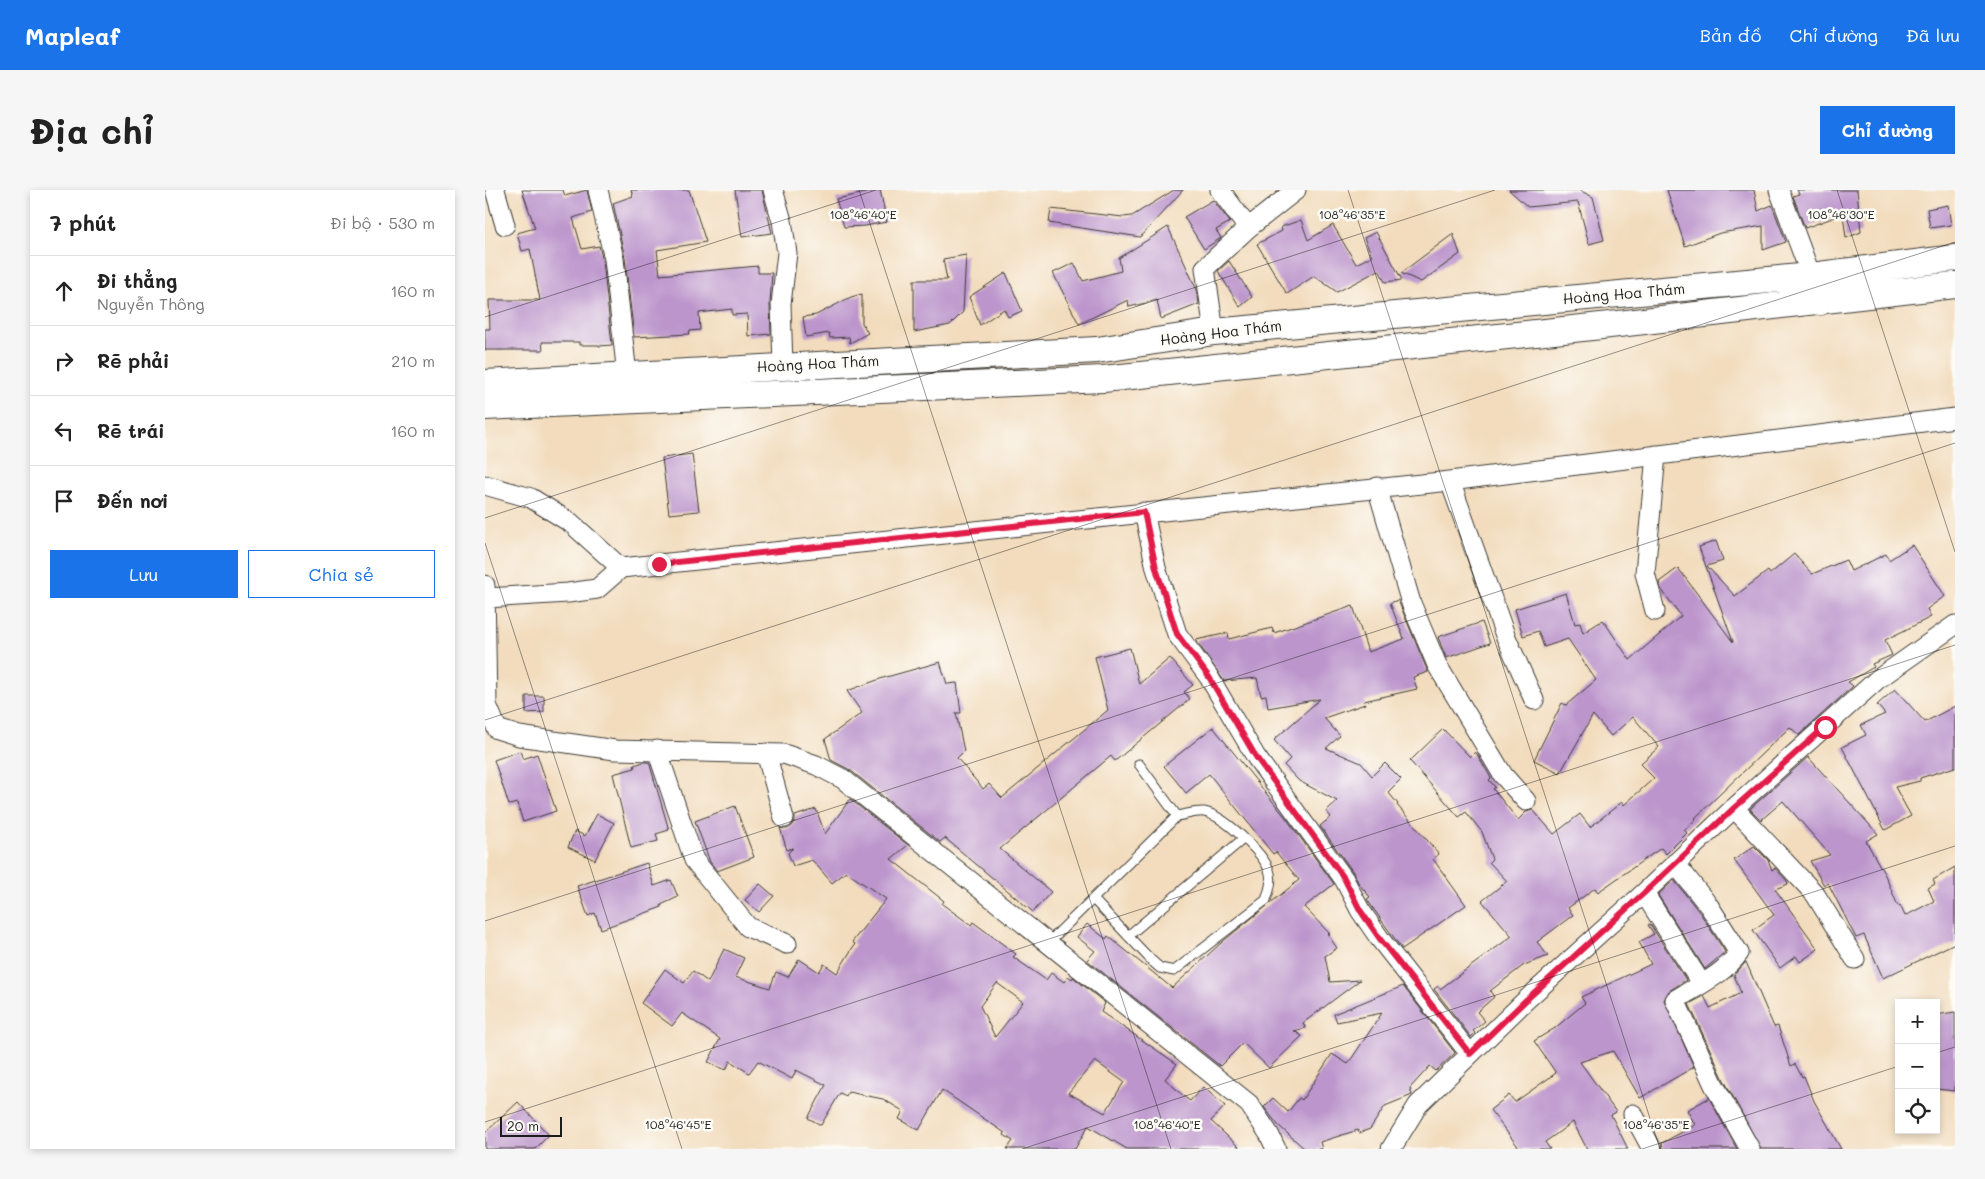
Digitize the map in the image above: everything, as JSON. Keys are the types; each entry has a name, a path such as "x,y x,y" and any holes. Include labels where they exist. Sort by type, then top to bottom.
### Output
{"main road":[{"name":"Hoàng Hoa Thám","path":"485,407 1103,379 1815,289 1955,258"},
{"name":"Hoàng Hoa Thám","path":"485,383 1097,350 1214,332 1815,289 1955,285"}],"street":[{"path":"495,190 505,225"},
{"path":"598,190 614,259 627,375"},
{"path":"773,190 783,221 787,254 781,304 783,366"},
{"path":"1220,190 1248,228"},
{"path":"1214,332 1205,268 1248,228 1297,190"},
{"path":"1779,190 1815,289"},
{"path":"485,598 568,594 597,589 621,568 1450,480 1955,418"},
{"path":"1655,612 1645,573 1656,455"},
{"path":"1450,480 1505,635 1534,700"},
{"path":"485,485 531,498 571,522 621,568"},
{"path":"1377,487 1411,603 1437,665 1503,775 1526,801"},
{"path":"1144,512 1156,568 1177,634 1209,677 1256,757 1344,878 1360,910 1380,939 1470,1054"},
{"path":"485,585 487,705 497,729 519,736 615,750 784,754 816,765 843,780 1249,1104 1269,1134 1276,1149"},
{"path":"1391,1149 1418,1106 1526,1000 1734,808 1878,679 1955,625"},
{"path":"657,750 694,860 748,927 787,944"},
{"path":"766,753 784,818"},
{"path":"1734,808 1815,894 1855,959"},
{"path":"1675,863 1709,906 1739,953 1731,964 1721,972 1675,1000 1714,1086 1750,1149"},
{"path":"1644,893 1701,983"},
{"path":"1633,1114 1652,1149"}],"lane":[{"path":"1139,764 1177,816"},
{"path":"1047,943 1177,816 1204,812 1223,820 1261,856 1270,871 1271,884 1266,900 1174,971 1160,968 1093,899"},
{"path":"1128,936 1243,839"}],"building":[{"path":"522,190 563,190 565,196 587,190 592,212 573,218 582,249 599,246 603,261 612,345 579,345 579,342 542,342 543,350 485,350 485,329 490,329 489,300 540,300 530,249 522,251 517,233 535,228"},
{"path":"631,190 689,190 706,242 657,250 660,275 758,266 758,273 772,273 771,334 748,336 747,314 732,315 732,309 699,313 700,330 689,331 690,334 634,337 625,258 613,203 633,196"},
{"path":"735,190 762,190 772,233 742,237"},
{"path":"880,190 887,222 844,227 836,199"},
{"path":"1174,190 1183,190 1140,237 1049,223 1051,209 1123,217 1132,216"},
{"path":"1509,190 1579,190 1593,197 1604,240 1589,244 1578,202 1528,207"},
{"path":"1667,190 1754,190 1758,211 1772,205 1786,242 1763,250 1763,226 1720,233 1685,246"},
{"path":"1797,190 1857,190 1861,232 1846,238 1843,214 1805,228 1793,196 1799,194"},
{"path":"1213,200 1230,222 1216,230 1221,238 1204,249 1184,217"},
{"path":"1948,205 1951,225 1930,228 1927,209"},
{"path":"1301,220 1308,240 1333,225 1356,264 1372,256 1364,238 1376,232 1402,280 1385,282 1379,270 1337,292 1314,276 1287,294 1257,244 1282,231 1281,227"},
{"path":"1168,227 1197,290 1199,304 1161,319 1157,300 1129,307 1128,300 1079,324 1053,273 1074,263 1083,281 1121,271 1119,258"},
{"path":"1453,234 1460,254 1421,282 1401,273"},
{"path":"966,255 963,312 950,325 914,332 914,280 947,280 943,259"},
{"path":"1229,261 1252,297 1240,307 1218,271"},
{"path":"1006,273 1022,311 1008,317 1004,309 980,325 969,297"},
{"path":"862,294 862,323 868,333 850,343 849,337 830,338 829,333 806,337 803,317 816,315 851,297"},
{"path":"692,454 699,511 669,514 662,458"},
{"path":"1716,541 1723,561 1707,566 1735,596 1768,571 1770,574 1794,554 1812,574 1846,560 1851,571 1886,554 1889,560 1912,545 1945,596 1927,609 1931,617 1885,640 1892,655 1872,664 1874,667 1848,682 1853,686 1799,735 1790,727 1695,818 1684,830 1687,833 1666,854 1661,848 1598,892 1595,888 1568,908 1573,915 1537,942 1548,956 1524,965 1490,991 1494,997 1477,1012 1485,1021 1473,1031 1475,1033 1471,1037 1434,989 1438,986 1440,989 1512,936 1482,901 1507,881 1489,862 1492,859 1482,832 1466,812 1459,817 1410,761 1443,729 1470,757 1475,752 1477,754 1491,778 1489,780 1495,787 1493,789 1518,820 1526,812 1533,810 1554,834 1580,814 1590,827 1622,802 1624,805 1654,778 1640,764 1659,747 1633,717 1611,736 1593,715 1560,773 1534,760 1562,703 1566,705 1596,680 1568,639 1544,647 1538,631 1523,636 1515,609 1566,593 1575,624 1580,623 1583,633 1603,620 1630,660 1681,616 1661,589 1659,582 1678,568 1733,642 1699,547"},
{"path":"1398,600 1428,672 1413,677 1417,689 1364,701 1365,704 1324,718 1340,736 1326,748 1361,763 1372,776 1385,763 1401,779 1388,792 1439,854 1433,859 1466,905 1402,949 1370,904 1367,899 1370,897 1359,884 1353,872 1320,826 1331,817 1326,811 1337,801 1299,781 1284,765 1290,759 1274,740 1320,699 1268,708 1266,695 1261,696 1257,678 1224,681 1196,640 1228,633 1229,639 1272,628 1274,633 1353,606 1368,652 1404,639 1390,603"},
{"path":"1482,622 1490,643 1446,658 1438,637"},
{"path":"1130,648 1139,684 1170,658 1193,685 1184,692 1190,699 1115,761 1111,756 1000,849 1051,892 1033,912 945,838 940,842 850,770 831,760 825,739 862,713 847,691 883,678 940,662 947,684 957,683 961,713 956,713 964,751 957,758 983,789 989,784 1002,798 1108,710 1095,657"},
{"path":"1895,689 1925,722 1955,706 1955,767 1920,778 1920,781 1895,787 1911,816 1885,830 1842,747 1866,735 1861,725 1885,714 1877,705"},
{"path":"526,696 544,696 544,712 526,713"},
{"path":"1213,727 1286,818 1334,884 1304,907 1330,934 1328,935 1337,948 1325,956 1330,982 1360,980 1303,1023 1306,1028 1294,1031 1302,1036 1269,1068 1243,1043 1220,1066 1087,960 1095,951 1077,937 1087,924 1106,939 1108,936 1172,988 1221,943 1299,880 1276,852 1273,854 1209,774 1186,793 1164,766"},
{"path":"520,751 523,759 537,754 556,811 523,822 517,803 509,805 494,760"},
{"path":"1808,757 1878,834 1866,841 1885,875 1898,906 1900,905 1905,916 1934,901 1928,888 1935,884 1933,880 1955,867 1955,943 1883,978 1864,935 1856,938 1828,883 1824,885 1810,861 1830,855 1783,801 1761,820 1750,809"},
{"path":"649,762 669,830 656,834 658,841 631,848 613,774 635,768 634,765"},
{"path":"850,799 908,845 891,859 944,901 942,904 971,925 973,922 1016,954 1013,957 1046,980 1051,973 1064,982 1068,976 1072,979 1073,977 1105,1003 1101,1012 1177,1064 1165,1079 1187,1099 1190,1101 1203,1087 1225,1106 1211,1121 1241,1149 1127,1149 1088,1126 1075,1149 1007,1149 1013,1141 1004,1135 1005,1133 942,1090 919,1130 899,1119 903,1111 883,1099 848,1092 846,1096 840,1093 821,1125 808,1118 826,1085 796,1070 792,1079 758,1061 749,1073 730,1061 726,1070 708,1062 720,1039 682,1013 672,1026 641,1003 665,969 684,983 693,971 708,982 724,949 744,958 735,977 770,988 776,972 788,977 799,959 819,972 824,964 837,973 855,944 852,942 886,899 846,872 832,883 812,860 793,866 788,853 793,848 787,850 780,828 787,829 792,826 795,816 816,809 825,834","holes":["997,983 1023,1002 995,1037 980,1006","1095,1061 1124,1082 1105,1113 1068,1093"]},
{"path":"735,806 754,857 717,871 710,862 695,821"},
{"path":"597,814 614,823 595,860 568,847 575,831 585,836"},
{"path":"1754,846 1768,860 1772,870 1775,868 1787,881 1788,884 1775,889 1818,949 1800,962 1796,956 1780,968 1753,930 1774,915 1734,860"},
{"path":"647,863 654,886 671,880 678,897 661,905 662,907 601,929 595,913 588,916 577,886"},
{"path":"1674,880 1700,913 1725,952 1705,969 1658,895"},
{"path":"760,884 774,896 759,912 745,900"},
{"path":"1650,924 1686,980 1669,991 1664,1000 1694,1067 1640,1098 1613,1051 1580,1062 1616,1112 1611,1115 1628,1149 1587,1149 1573,1122 1545,1142 1550,1149 1520,1149 1490,1110 1509,1095 1515,1102 1556,1073 1534,1041 1555,1028 1585,1003 1581,997 1651,964 1639,942 1654,934 1648,925"},
{"path":"1746,962 1774,1027 1778,1026 1791,1066 1795,1064 1802,1077 1804,1076 1814,1101 1841,1149 1761,1149 1724,1080 1689,1004 1704,996 1710,1008 1741,993 1734,975"},
{"path":"1403,986 1455,1053 1436,1071 1430,1066 1410,1088 1412,1095 1385,1106 1370,1129 1359,1133 1358,1130 1320,1142 1322,1149 1305,1149 1278,1125 1264,1107 1273,1098 1288,1112 1299,1098 1302,1100 1332,1054 1348,1064 1382,1013 1337,1022 1334,1014"},
{"path":"1955,1012 1955,1091 1940,1089 1940,1014"},
{"path":"1709,1098 1737,1149 1663,1149 1662,1143 1695,1125 1687,1110"},
{"path":"518,1102 549,1135 535,1149 485,1149 485,1133"}],"route":[{"path":"659,564 1144,512 1156,568 1177,634 1209,677 1256,757 1344,878 1360,910 1380,939 1470,1054 1734,808 1825,727"}]}
